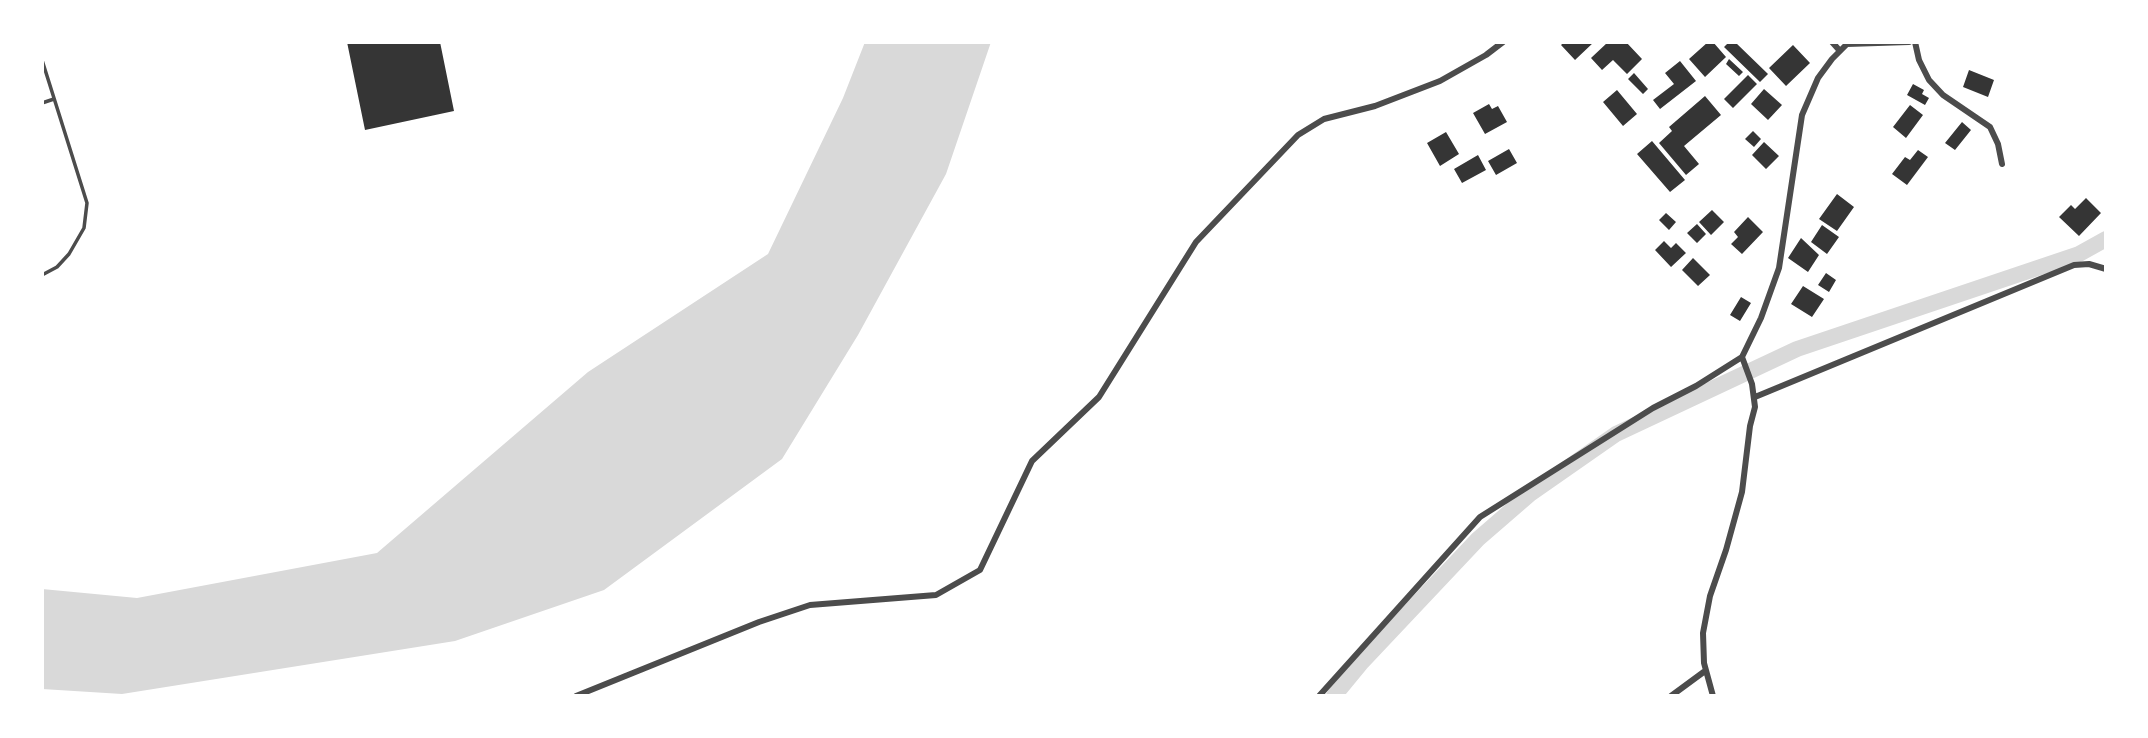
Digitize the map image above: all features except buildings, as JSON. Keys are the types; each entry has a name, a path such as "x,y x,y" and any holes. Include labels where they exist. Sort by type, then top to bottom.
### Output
{"street":[{"path":"576,696 759,622 810,605 936,595 979,570 1032,461 1099,397 1196,242 1298,135 1324,119 1374,106 1440,81 1486,55 1503,42"},
{"path":"1832,42 1840,51"},
{"path":"1319,696 1480,517 1653,408 1696,386 1742,356 1761,318 1779,268 1802,115 1818,78 1847,43 1909,42"},
{"path":"1915,42 1919,60 1943,95 1990,127 1998,144 2002,164"},
{"path":"1755,397 2074,265 2090,264 2106,269"},
{"path":"1713,696 1705,671 1703,633 1710,596 1742,492 1755,397 1742,356"},
{"path":"1671,696 1705,671"}],"lane":[{"path":"42,60 87,203 84,228 69,254 57,267 42,275"},
{"path":"42,103 54,99"}],"shaded area":[{"path":"865,42 991,42 946,174 858,335 782,459 604,590 455,641 122,694 42,689 42,589 137,598 377,553 588,372 768,254 843,98"}],"waterway":[{"path":"1334,696 1362,662 1478,539 1530,494 1616,434 1797,349 2079,254 2106,239"}]}
